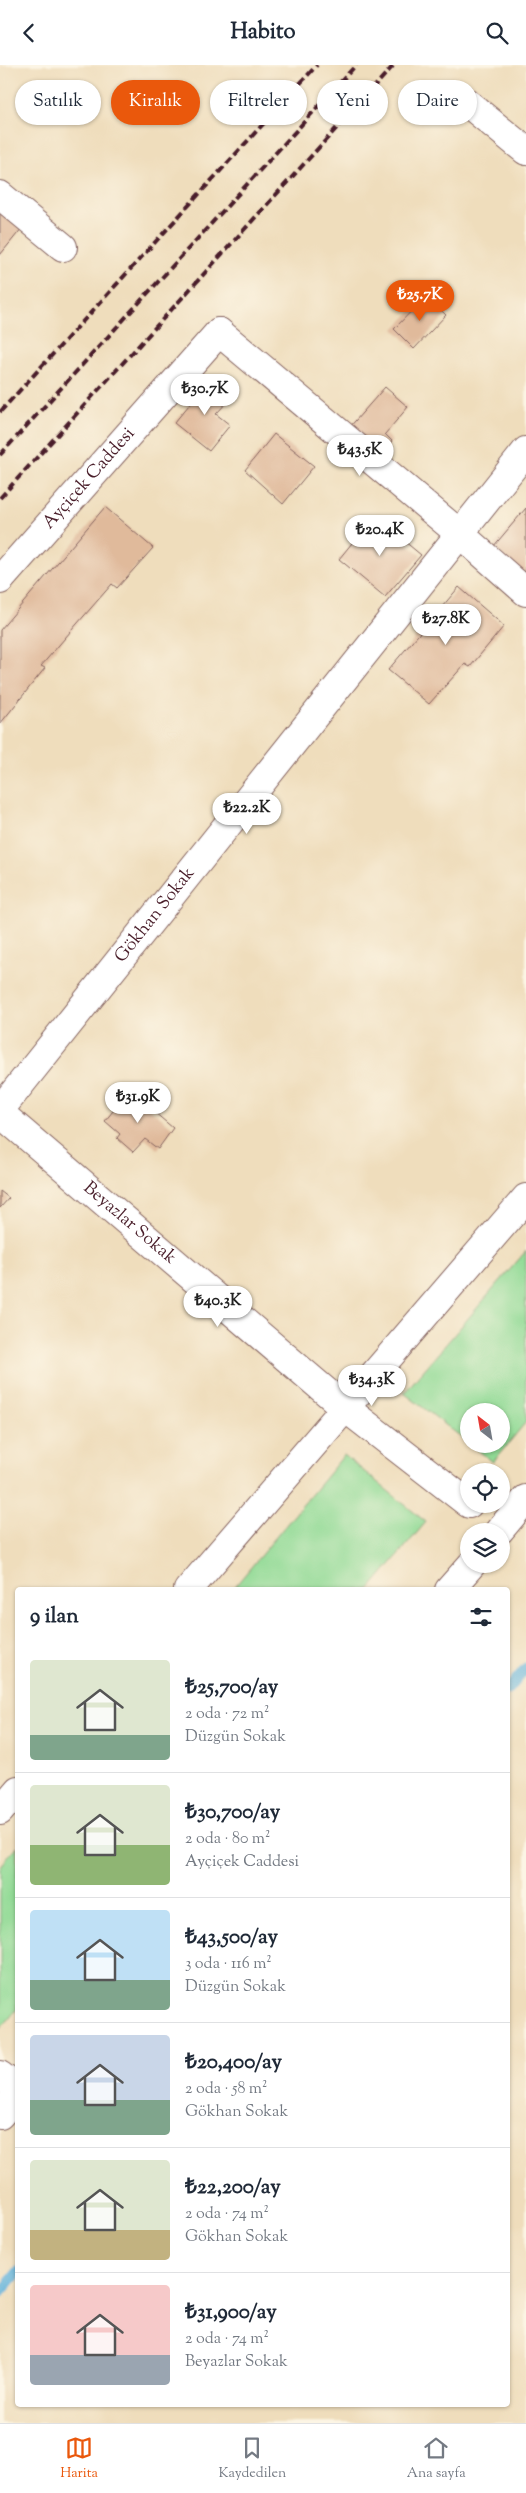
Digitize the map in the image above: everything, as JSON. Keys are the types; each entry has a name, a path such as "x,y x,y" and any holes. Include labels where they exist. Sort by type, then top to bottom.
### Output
{"street":[{"path":"477,111 526,151"},
{"path":"0,195 63,247"},
{"name":"Ayçiçek Caddesi","path":"0,580 219,332 460,534"},
{"name":"Gökhan Sokak","path":"0,1111 526,451"},
{"path":"460,534 526,592"},
{"name":"Beyazlar Sokak","path":"0,1111 344,1407 460,1497"},
{"path":"191,1587 526,1198"},
{"path":"506,1523 526,1499"},
{"name":"Beyazlar Sokak","path":"480,1513 492,1523"},
{"path":"452,1587 464,1573"},
{"path":"0,1811 15,1794"},
{"path":"0,2075 15,2087"},
{"path":"0,2115 15,2098"}],"green space":[{"path":"526,1251 526,1422 510,1441 510,1403 460,1403 460,1436 404,1393"},
{"path":"482,1453 500,1453 493,1462"},
{"path":"344,1455 426,1522 372,1587 234,1587"},
{"path":"15,1848 15,2011 0,2030 0,1867"}],"building":[{"path":"0,210 22,228 0,255"},
{"path":"426,296 446,315 414,349 394,329"},
{"path":"210,380 231,398 216,414 230,425 209,451 174,423"},
{"path":"385,387 408,407 385,434 392,441 379,456 348,429"},
{"path":"274,434 314,466 283,504 245,470"},
{"path":"105,507 153,548 117,588 112,584 77,624 41,666 45,668 0,724 0,630"},
{"path":"526,508 526,575 493,547"},
{"path":"374,516 421,555 385,597 339,559"},
{"path":"459,587 504,626 470,667 465,664 429,704 388,670"},
{"path":"129,1091 173,1128 158,1149 145,1139 133,1152 117,1138 120,1134 105,1121"},
{"path":"0,1191 9,1198 0,1208"}],"waterway":[{"path":"510,1688 526,1668"},
{"path":"0,2293 15,2276"}],"railway":[{"path":"0,412 317,65"},
{"path":"0,455 356,65"},
{"path":"0,498 394,65"}]}
